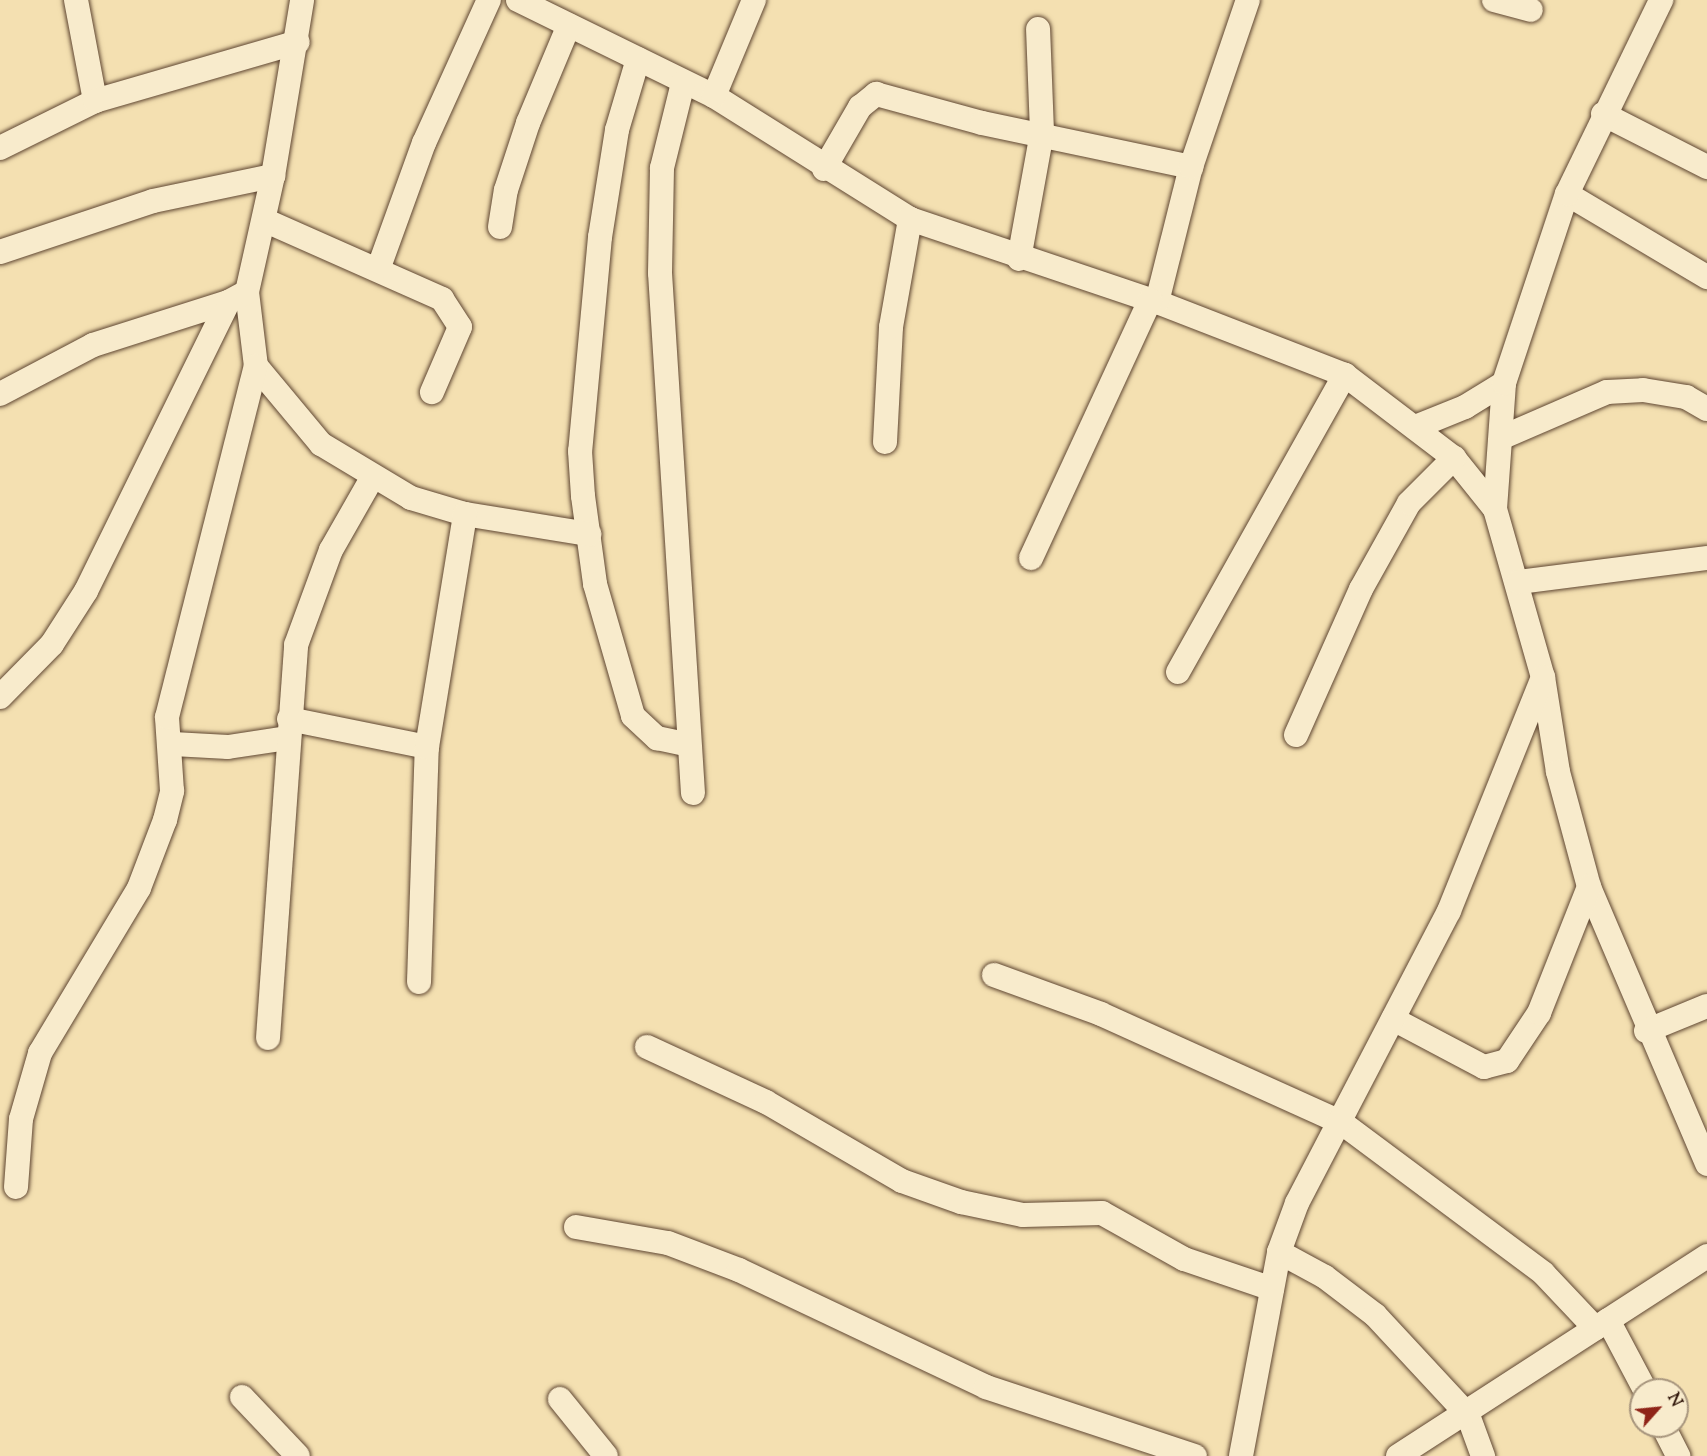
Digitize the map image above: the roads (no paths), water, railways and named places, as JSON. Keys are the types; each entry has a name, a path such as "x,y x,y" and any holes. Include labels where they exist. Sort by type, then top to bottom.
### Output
{"street":[{"path":"76,0 95,101"},
{"path":"0,697 52,644 87,591 238,297 264,220 298,42 302,0"},
{"path":"379,267 424,143 489,0"},
{"path":"518,0 683,83 714,96 824,169 910,219 1019,259 1153,301 1345,375 1418,426 1454,458 1495,509 1519,582 1543,677 1558,772 1588,887 1646,1032 1707,1164"},
{"path":"714,96 754,0"},
{"path":"1031,558 1153,301 1191,167 1248,0"},
{"path":"1494,0 1531,10"},
{"path":"1495,509 1503,437 1504,383 1567,194 1603,114 1661,0"},
{"path":"500,227 506,190 528,123 569,24"},
{"path":"1019,259 1042,132 1038,29"},
{"path":"0,148 95,101 298,42"},
{"path":"638,59 617,130 600,237 580,451 589,534 601,612 633,716 657,738 686,744"},
{"path":"683,83 662,168 660,273 686,744 693,793"},
{"path":"824,169 860,107 876,94 982,123 1042,132 1191,167"},
{"path":"1603,114 1707,167"},
{"path":"0,252 153,201 273,176"},
{"path":"1567,194 1707,277"},
{"path":"885,442 891,327 910,219"},
{"path":"264,220 379,267 442,299 455,313 457,340 432,392"},
{"path":"238,297 256,366 321,444 372,478 411,498 465,514 589,534"},
{"path":"0,394 93,345 238,297"},
{"path":"16,1187 21,1119 40,1053 139,888 172,791 173,744 167,717 256,366"},
{"path":"1178,672 1345,375"},
{"path":"1418,426 1465,407 1504,383"},
{"path":"1503,437 1607,393 1643,390 1686,397 1707,409"},
{"path":"1296,735 1361,589 1409,503 1454,458"},
{"path":"268,1038 285,847 288,728 296,645 310,600 372,478"},
{"path":"418,982 427,747 465,514"},
{"path":"1519,582 1707,558"},
{"path":"1241,1456 1279,1252 1297,1203 1342,1123 1449,910 1543,677"},
{"path":"173,744 228,747 288,728 427,747"},
{"path":"1393,1019 1484,1067 1507,1061 1539,1013 1588,887"},
{"path":"994,975 1101,1014 1342,1123 1535,1267 1601,1324 1637,1378"},
{"path":"1646,1032 1707,1006"},
{"path":"647,1047 766,1102 902,1181 961,1202 1023,1215 1102,1213 1184,1259 1272,1289"},
{"path":"576,1227 668,1243 739,1270 986,1387 1194,1456"},
{"path":"1279,1252 1325,1276 1375,1315 1468,1415 1483,1456"},
{"path":"1398,1456 1468,1415 1601,1324 1707,1256"},
{"path":"242,1397 298,1456"},
{"path":"560,1399 606,1456"},
{"path":"1669,1438 1678,1456"}]}
